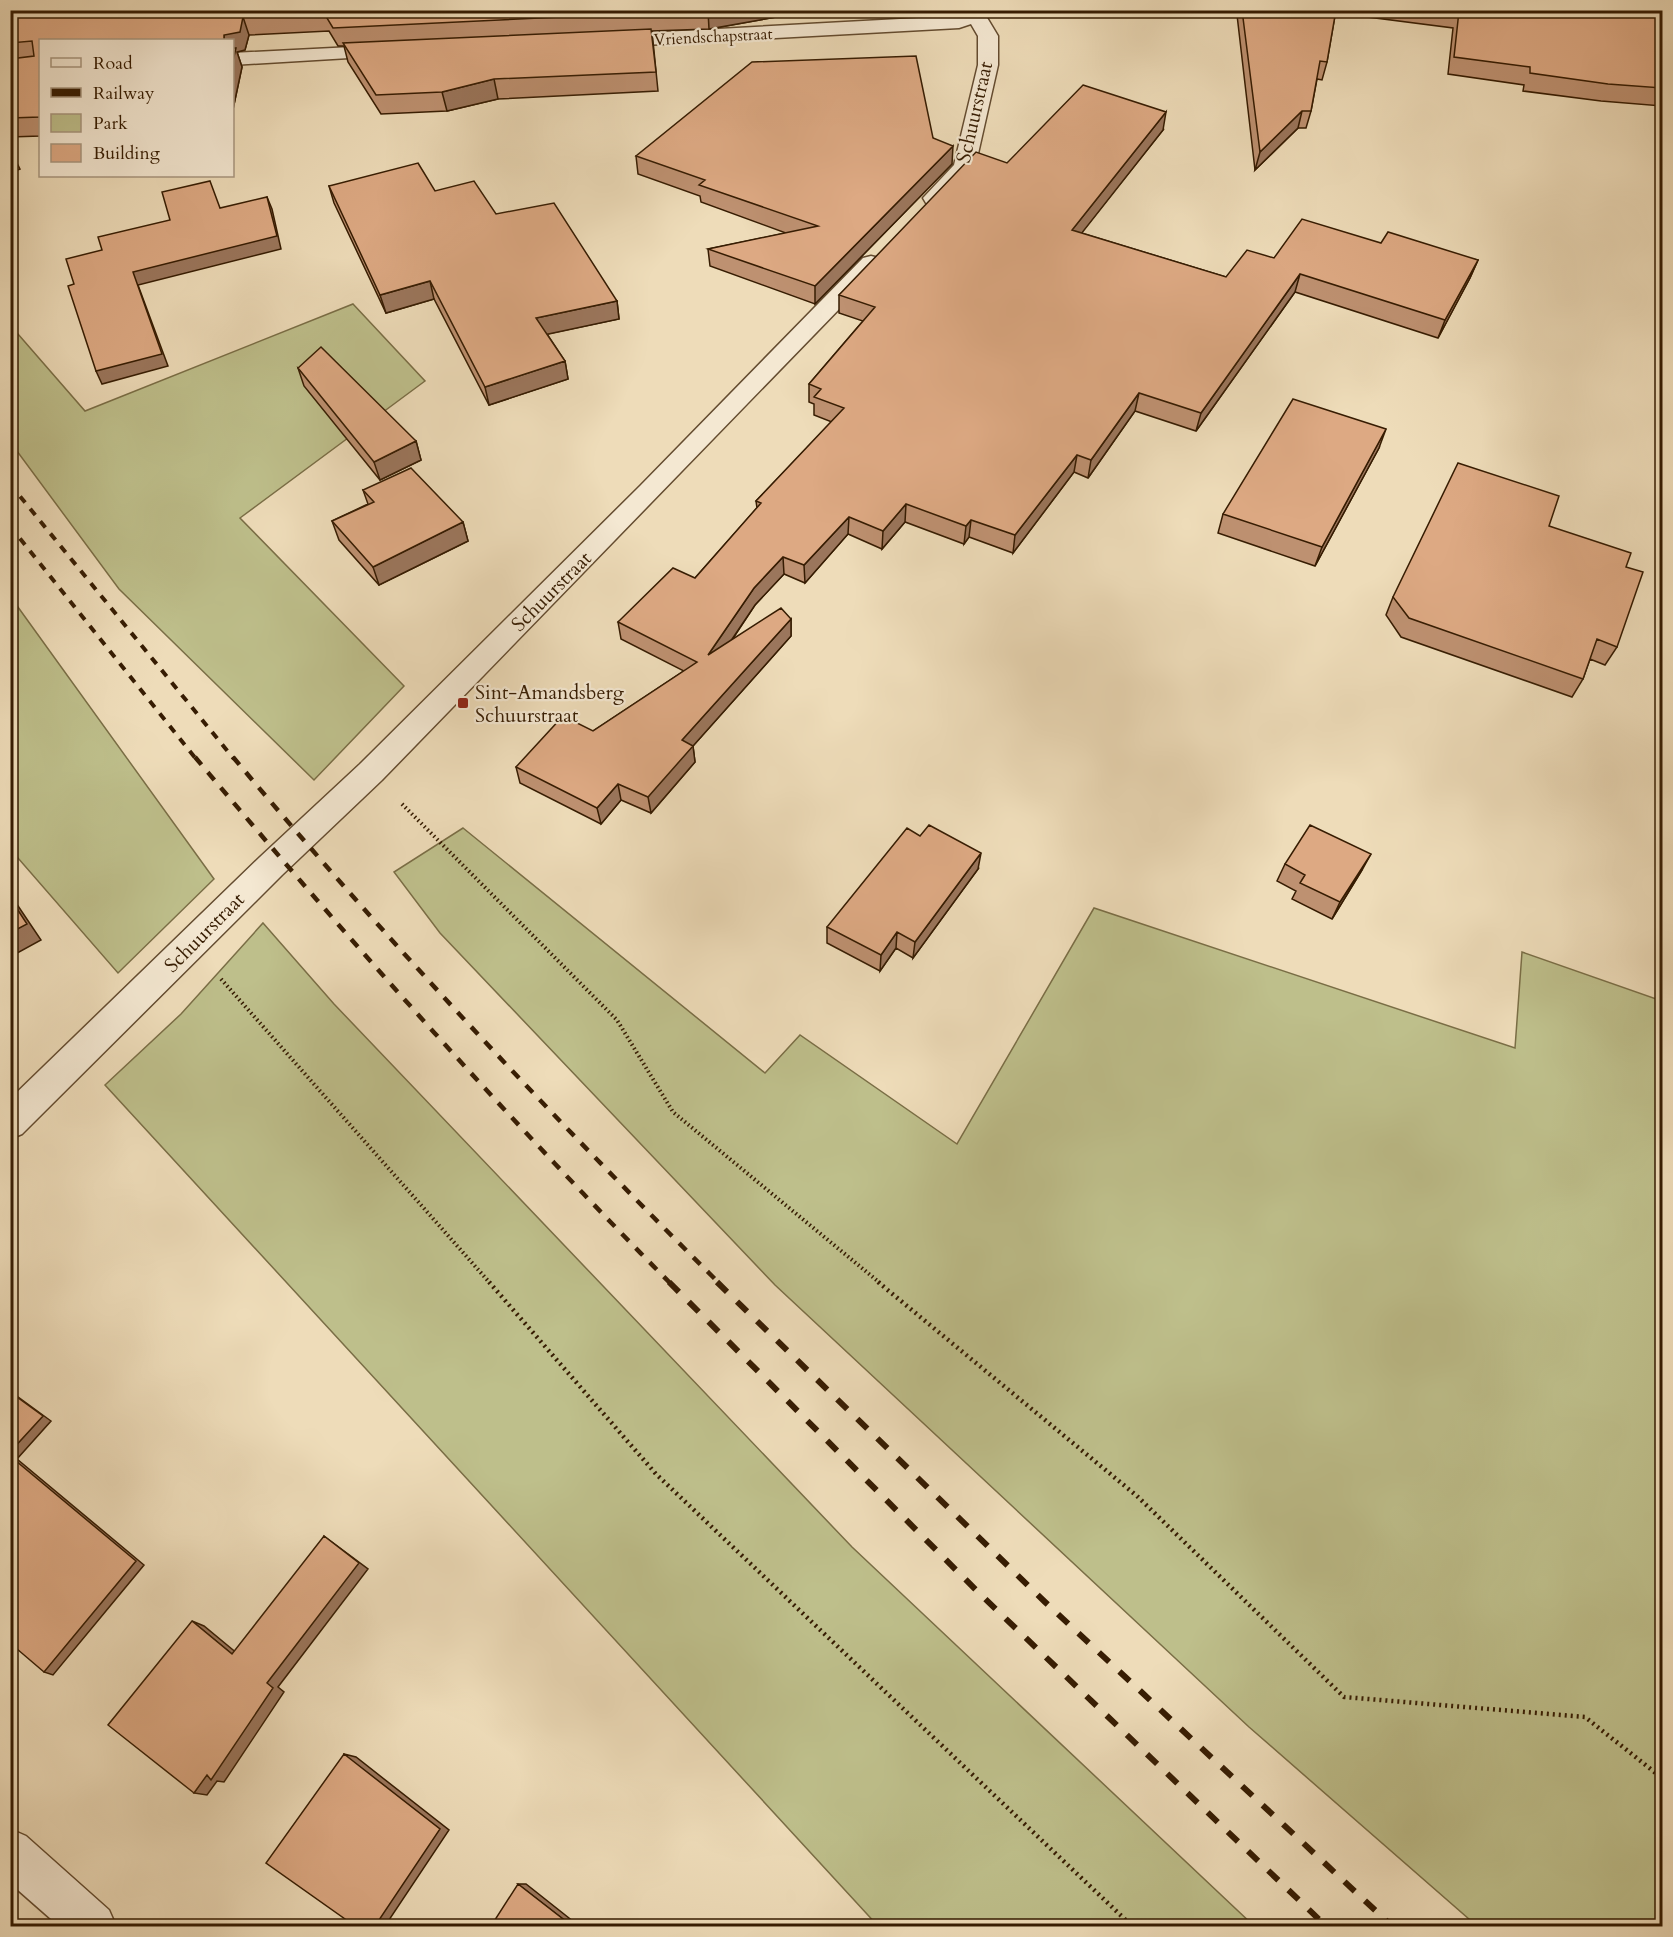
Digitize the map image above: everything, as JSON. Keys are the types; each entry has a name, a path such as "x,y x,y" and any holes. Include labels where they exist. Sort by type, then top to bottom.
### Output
{"street":[{"name":"Vriendschapstraat","path":"586,42 959,22 978,12"},
{"name":"Schuurstraat","path":"920,212 964,167 988,65 988,36 978,12"},
{"path":"234,59 408,50"},
{"name":"Schuurstraat","path":"10,1123 371,772 649,492 887,246"},
{"path":"10,1852 93,1926"}],"path":[{"path":"371,772 617,1020 673,1112 1137,1496 1344,1697 1585,1717 1662,1778"},
{"path":"191,945 431,1215 656,1474 1132,1926"}],"green space":[{"path":"353,304 425,381 240,518 404,686 314,780 119,589 11,443 11,326 85,411"},
{"path":"10,596 214,879 118,973 11,850"},
{"path":"463,828 765,1073 800,1035 957,1144 1094,908 1515,1048 1522,952 1662,1001 1662,1926 1477,1926 1249,1727 775,1285 440,933 394,872"},
{"path":"263,923 334,1004 852,1547 1254,1926 878,1926 105,1085 181,1014"}],"building":[{"path":"10,10 708,10 333,28 324,13 243,17 240,32 224,35 224,39 39,39 39,117 10,118 10,59 34,56 32,41 10,43"},
{"path":"1242,10 1336,10 1327,62 1320,61 1311,111 1302,111 1260,152"},
{"path":"1454,10 1662,10 1662,88 1608,84 1530,73 1530,67 1454,57 1459,11"},
{"path":"651,29 656,72 494,79 442,92 376,95 343,43"},
{"path":"916,56 933,138 953,146 815,286 708,249 818,226 699,185 705,180 636,156 752,62"},
{"path":"1083,85 1166,112 1072,230 1226,277 1247,250 1274,258 1302,219 1381,243 1388,232 1478,260 1445,320 1300,274 1201,413 1139,393 1091,460 1077,455 1015,535 971,520 966,526 906,504 883,531 849,517 804,565 783,557 754,588 708,655 781,608 791,619 682,740 693,746 648,797 618,784 597,808 516,767 563,716 593,731 697,662 618,622 673,568 695,578 761,503 756,501 844,408 814,397 821,389 809,384 875,307 839,295 976,152 1007,163"},
{"path":"418,163 435,191 474,181 496,214 554,203 617,301 536,318 565,361 485,387 430,281 380,295 329,186"},
{"path":"210,181 220,208 267,197 277,236 133,272 162,354 96,371 68,286 74,284 66,259 102,250 98,237 170,220 162,192"},
{"path":"321,347 416,441 374,462 298,368"},
{"path":"1293,399 1386,429 1322,547 1223,514"},
{"path":"1458,463 1559,496 1549,526 1631,553 1626,567 1643,572 1617,647 1597,639 1583,679 1409,618 1393,597"},
{"path":"411,468 463,522 373,567 332,521 374,502 363,490"},
{"path":"929,825 981,853 915,942 897,932 881,955 827,927 907,828 920,836"},
{"path":"1310,825 1371,854 1340,902 1300,883 1305,875 1285,864"},
{"path":"10,898 27,924 10,933"},
{"path":"10,1392 43,1416 10,1452"},
{"path":"10,1456 136,1561 44,1672 10,1643"},
{"path":"324,1536 359,1563 267,1683 273,1688 211,1780 207,1775 194,1793 108,1725 192,1621 232,1654"},
{"path":"344,1754 440,1829 375,1926 355,1926 266,1863"},
{"path":"518,1884 572,1926 491,1926"}],"railway":[{"path":"10,484 234,759"},
{"path":"10,526 196,759"},
{"path":"195,757 427,1025 608,1220 670,1283"},
{"path":"233,757 409,960 593,1156 719,1283"},
{"path":"669,1282 979,1593 1326,1926"},
{"path":"717,1282 1045,1602 1392,1926"}],"place":[{"name":"Sint-Amandsberg Schuurstraat","path":"463,703"}]}
